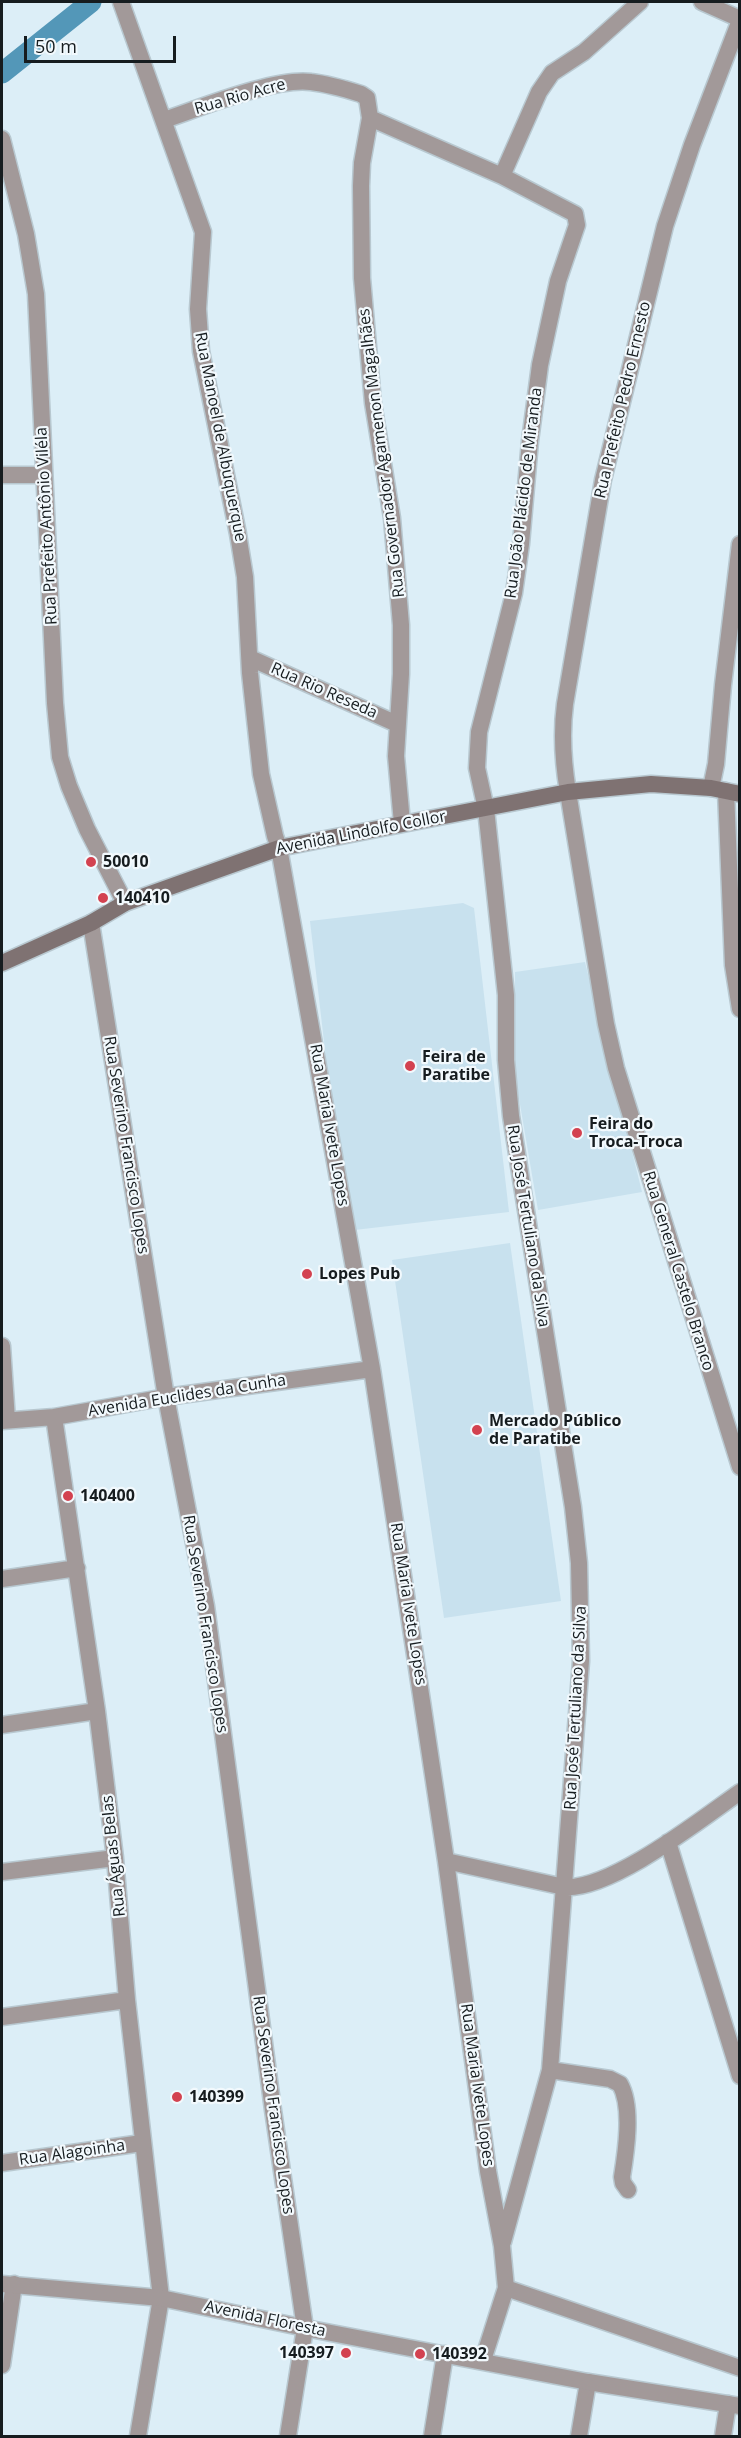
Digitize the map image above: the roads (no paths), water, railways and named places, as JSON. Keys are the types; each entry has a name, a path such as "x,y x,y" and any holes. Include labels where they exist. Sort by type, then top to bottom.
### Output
{"main road":[{"name":"Avenida Lindolfo Collor","path":"2,963 91,923 125,903 279,848 567,792 651,784 725,791"}],"street":[{"path":"370,118 502,176 539,92 552,73 584,52 640,2"},
{"path":"702,2 740,20"},
{"name":"Rua Manoel de Albuquerque","path":"122,4 203,232 198,309 201,351 245,578 261,774 274,836 279,848"},
{"name":"Rua Prefeito Pedro Ernesto","path":"567,792 563,761 563,720 611,442 675,191 740,20"},
{"name":"Rua Rio Acre","path":"164,120 260,89 303,81 361,94 367,98 370,118"},
{"name":"Rua Governador Agamenon Magalhães","path":"370,118 362,163 362,278 373,403 392,518 398,577 401,674 396,756 402,823"},
{"name":"Rua Prefeito Antônio Viléla","path":"2,140 6,174 26,234 36,294 60,757 87,829 125,903"},
{"name":"Rua João Plácido de Miranda","path":"486,809 477,768 479,732 514,593 540,365 558,281 577,225 575,214 502,176"},
{"path":"2,475 44,475"},
{"path":"740,544 716,764 725,791 734,965 740,1009"},
{"name":"Rua Rio Reseda","path":"250,658 397,724"},
{"name":"Rua General Castelo Branco","path":"567,792 606,1024 616,1068 740,1467"},
{"name":"Rua José Tertuliano da Silva","path":"486,809 506,994 506,1060 511,1116 573,1507 579,1563 581,1661 577,1742 550,2070 545,2097 502,2246"},
{"name":"Rua Maria Ivete Lopes","path":"279,848 372,1369 447,1861 488,2172 502,2246 506,2288 483,2360"},
{"name":"Rua Severino Francisco Lopes","path":"91,923 166,1397 206,1606 273,2110 305,2328 288,2436"},
{"path":"2,1346 4,1420"},
{"name":"Avenida Euclides da Cunha","path":"4,1420 54,1417 166,1397 372,1369"},
{"name":"Rua Águas Belas","path":"54,1417 97,1711 115,1858 142,2144 161,2298 138,2436"},
{"path":"2,1579 77,1568"},
{"path":"2,1725 97,1711"},
{"path":"447,1861 564,1887 574,1888 594,1884 668,1842 740,1792"},
{"path":"668,1842 740,2076"},
{"path":"2,1872 115,1858"},
{"path":"2,2017 127,2000"},
{"path":"550,2070 610,2079 621,2084 627,2115 622,2177 627,2190"},
{"name":"Rua Alagoinha","path":"2,2163 142,2144"},
{"path":"2,2365 8,2284"},
{"name":"Avenida Floresta","path":"8,2284 161,2298 588,2382 734,2405"},
{"path":"506,2288 740,2368"},
{"path":"432,2436 446,2354"},
{"path":"579,2436 588,2382"},
{"path":"723,2436 734,2405"}],"waterway":[{"path":"2,73 91,2"}],"place":[{"name":"50010","path":"91,862"},
{"name":"140410","path":"103,898"},
{"name":"Feira de Paratibe","path":"410,1066"},
{"name":"Feira do Troca-Troca","path":"577,1133"},
{"name":"Lopes Pub","path":"307,1274"},
{"name":"Mercado Público de Paratibe","path":"477,1430"},
{"name":"140400","path":"68,1496"},
{"name":"140399","path":"177,2097"},
{"name":"140397","path":"346,2353"},
{"name":"140392","path":"420,2354"}]}
